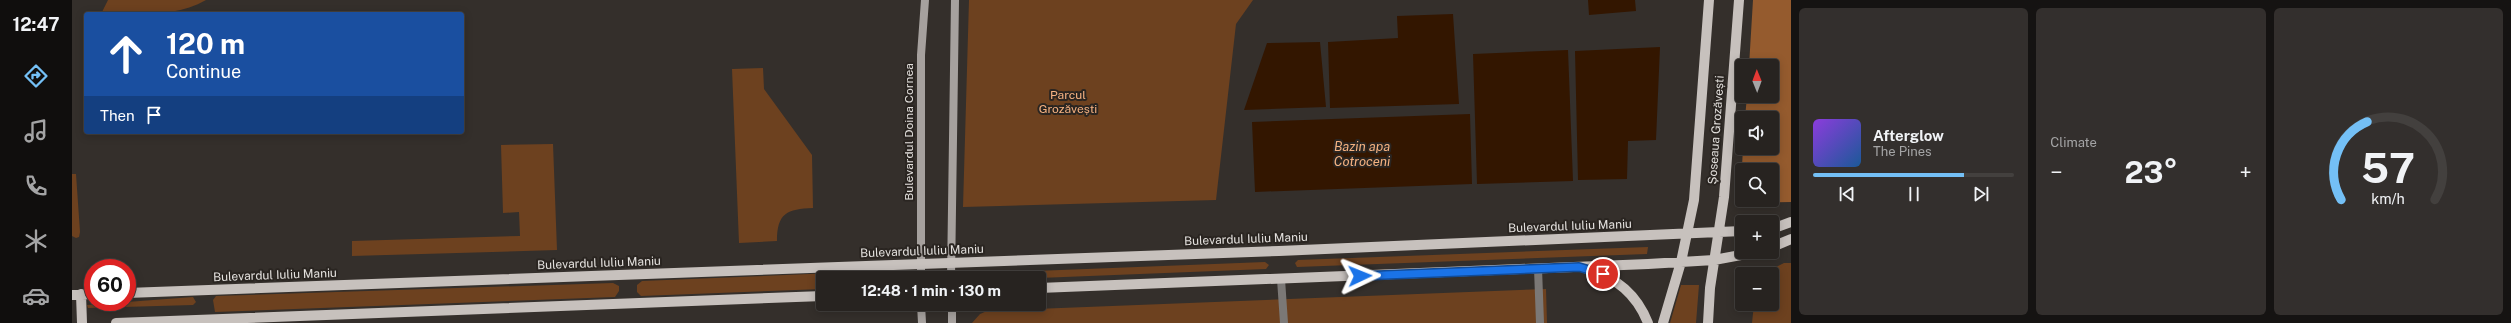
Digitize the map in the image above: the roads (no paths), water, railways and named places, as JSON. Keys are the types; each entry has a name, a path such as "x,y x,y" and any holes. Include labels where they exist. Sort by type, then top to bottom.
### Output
{"main road":[{"name":"Bulevardul Doina Cornea","path":"921,271 921,55 925,0"},
{"path":"952,271 955,0"},
{"name":"Șoseaua Grozăvești","path":"1663,323 1681,262 1694,200 1709,0"},
{"name":"Șoseaua Grozăvești","path":"1708,323 1714,260 1724,197 1739,0"},
{"path":"1779,226 1791,222"},
{"name":"Bulevardul Iuliu Maniu","path":"136,293 921,264 1735,231"},
{"path":"1779,244 1791,239"},
{"path":"1046,288 1579,267 1714,260 1735,256"},
{"path":"1579,267 1603,274 1620,283 1640,307 1648,323"},
{"path":"77,295 82,323"},
{"path":"116,323 816,296"},
{"path":"921,311 922,323"},
{"path":"952,311 952,323"}],"street":[{"path":"1538,268 1540,323"},
{"path":"1281,279 1284,323"}],"water":[{"path":"1588,0 1635,0 1636,11 1589,15"},
{"name":"Bazin apa Cotroceni","path":"1453,14 1459,104 1330,108 1328,42 1398,38 1397,16"},
{"name":"Bazin apa Cotroceni","path":"1320,42 1326,107 1244,110 1267,43"},
{"path":"1660,47 1656,140 1628,141 1627,179 1578,180 1575,51"},
{"path":"1568,50 1573,181 1477,184 1473,54"},
{"name":"Bazin apa Cotroceni","path":"1470,114 1472,184 1255,192 1252,122"}],"park label":[{"name":"Parcul Grozăvești","path":"1068,102"}]}
